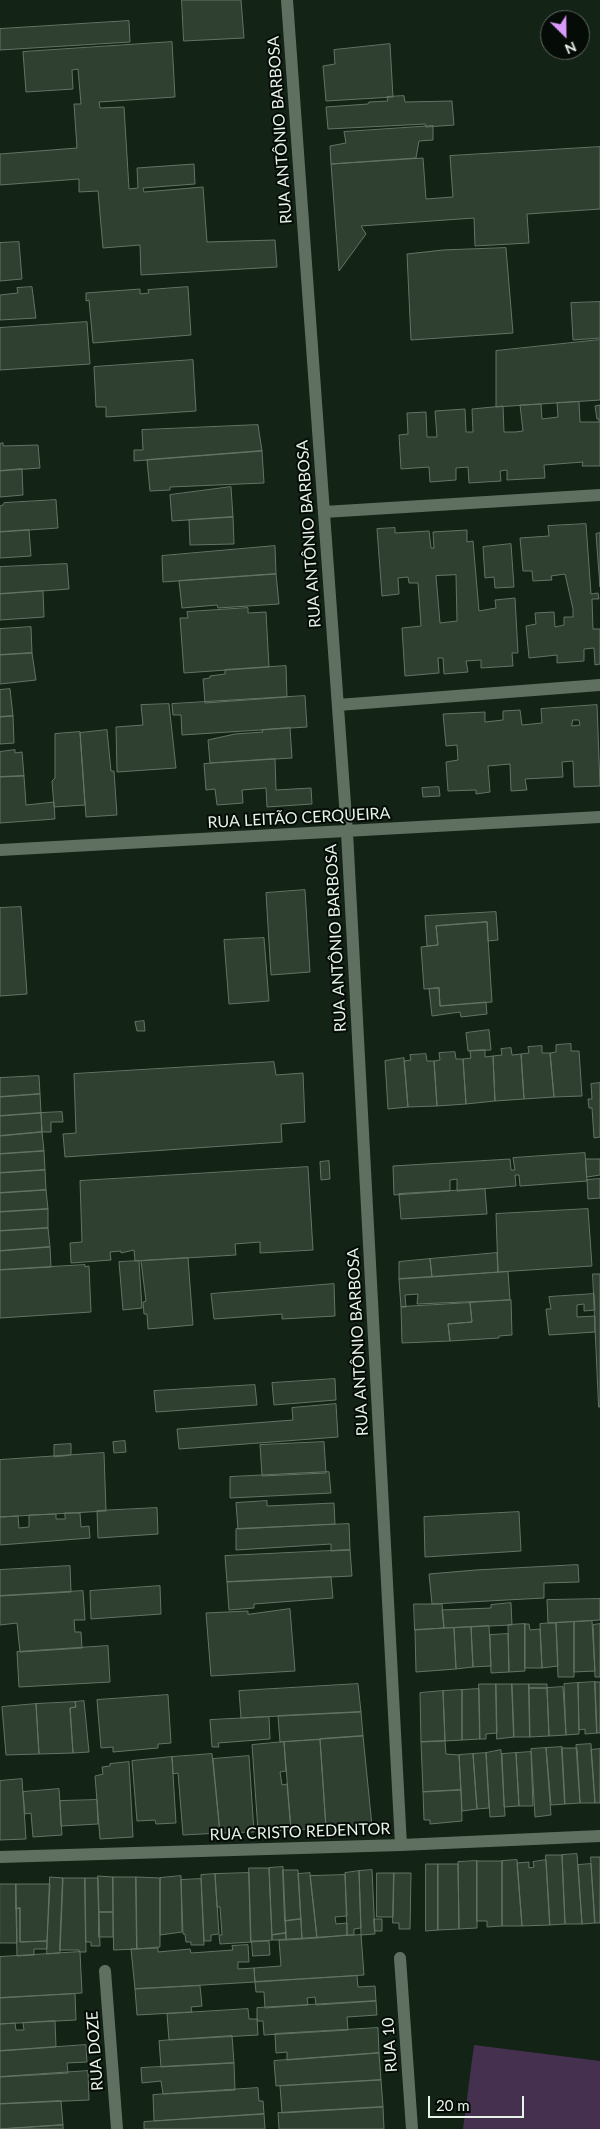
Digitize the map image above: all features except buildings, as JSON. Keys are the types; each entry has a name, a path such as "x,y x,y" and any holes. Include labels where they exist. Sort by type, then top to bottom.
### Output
{"street":[{"name":"RUA ANTÔNIO BARBOSA","path":"288,0 347,832 401,1845"},
{"path":"324,512 600,495"},
{"path":"338,705 600,685"},
{"name":"RUA LEITÃO CERQUEIRA","path":"0,850 600,817"},
{"name":"RUA CRISTO REDENTOR","path":"0,1857 401,1845 600,1836"},
{"name":"RUA 10","path":"400,1958 412,2129"},
{"name":"RUA DOZE","path":"105,1972 117,2129"}],"shaded area":[{"path":"474,2045 600,2061 600,2129 463,2129"}]}
